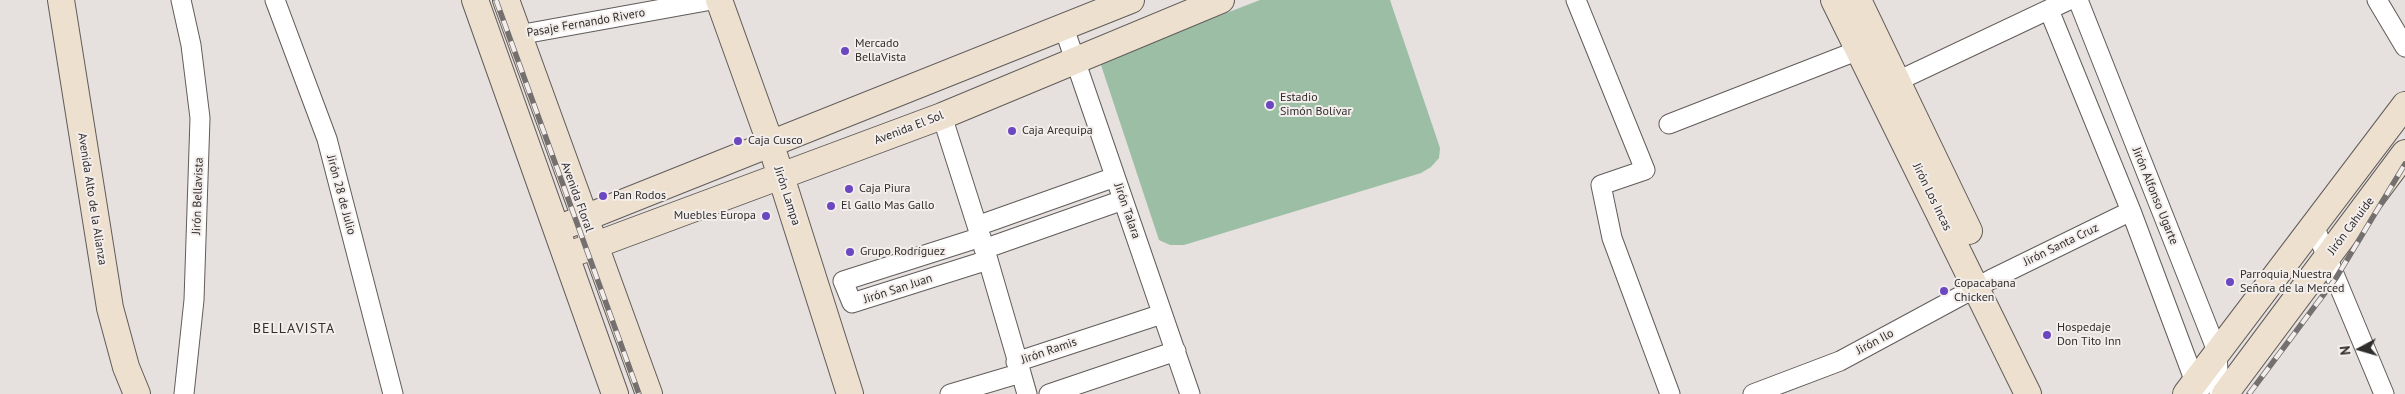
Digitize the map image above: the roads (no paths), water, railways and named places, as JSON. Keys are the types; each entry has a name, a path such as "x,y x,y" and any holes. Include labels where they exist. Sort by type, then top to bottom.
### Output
{"street":[{"name":"Avenida Alto de la Alianza","path":"61,0 110,308 123,358 137,394"},
{"name":"Jirón Bellavista","path":"181,0 191,45 200,118 194,300 184,394"},
{"name":"Jirón 28 de Julio","path":"275,0 327,139 393,394"},
{"path":"475,0 615,394"},
{"name":"Avenida Floral","path":"506,0 649,394"},
{"name":"Pasaje Fernando Rivero","path":"518,35 712,0"},
{"name":"Jirón Lampa","path":"719,0 771,145 850,394"},
{"path":"557,228 771,145 1131,0"},
{"name":"Avenida El Sol","path":"566,256 942,116 1220,0"},
{"path":"1576,0 1645,170 1601,185 1612,238 1670,394"},
{"name":"Jirón Los Incas","path":"1834,0 1859,50 1888,86"},
{"name":"Jirón Los Incas","path":"1858,0 1888,86 1985,284 2047,394"},
{"path":"1888,86 2069,0"},
{"name":"Jirón Alfonso Ugarte","path":"2078,0 2217,351 2219,394"},
{"path":"2377,0 2405,47"},
{"path":"2049,10 2131,211 2197,390"},
{"name":"Jirón Talara","path":"1064,28 1190,394"},
{"path":"1669,124 1859,50"},
{"path":"2197,390 2217,351 2405,105"},
{"path":"942,116 1018,367 1028,394"},
{"name":"Jirón Cahuide","path":"2225,394 2405,153"},
{"name":"Jirón San Juan","path":"1116,177 982,243 852,303 843,281 982,243 1124,200"},
{"name":"Jirón Santa Cruz","path":"1985,284 2131,211"},
{"path":"2314,226 2384,394"},
{"name":"Jirón Los Incas","path":"1985,284 2028,394"},
{"name":"Jirón Ilo","path":"1753,394 1840,361 1985,284"},
{"name":"Jirón Ramis","path":"950,394 1162,314"},
{"path":"1049,394 1176,351"}],"railway":[{"path":"496,0 639,394"},
{"path":"2249,394 2336,278 2405,164"}],"place":[{"name":"Mercado BellaVista","path":"845,51"},
{"name":"Estadio Simón Bolívar","path":"1270,105"},
{"name":"Caja Arequipa","path":"1012,131"},
{"name":"Caja Cusco","path":"738,141"},
{"name":"Caja Piura","path":"849,189"},
{"name":"Pan Rodos","path":"603,196"},
{"name":"El Gallo Mas Gallo","path":"831,206"},
{"name":"Muebles Europa","path":"766,216"},
{"name":"Grupo Rodríguez","path":"850,252"},
{"name":"Parroquia Nuestra Señora de la Merced","path":"2230,282"},
{"name":"Copacabana Chicken","path":"1944,291"},
{"name":"Hospedaje Don Tito Inn","path":"2047,335"}],"district":[{"name":"BELLAVISTA","path":"294,329"}]}
